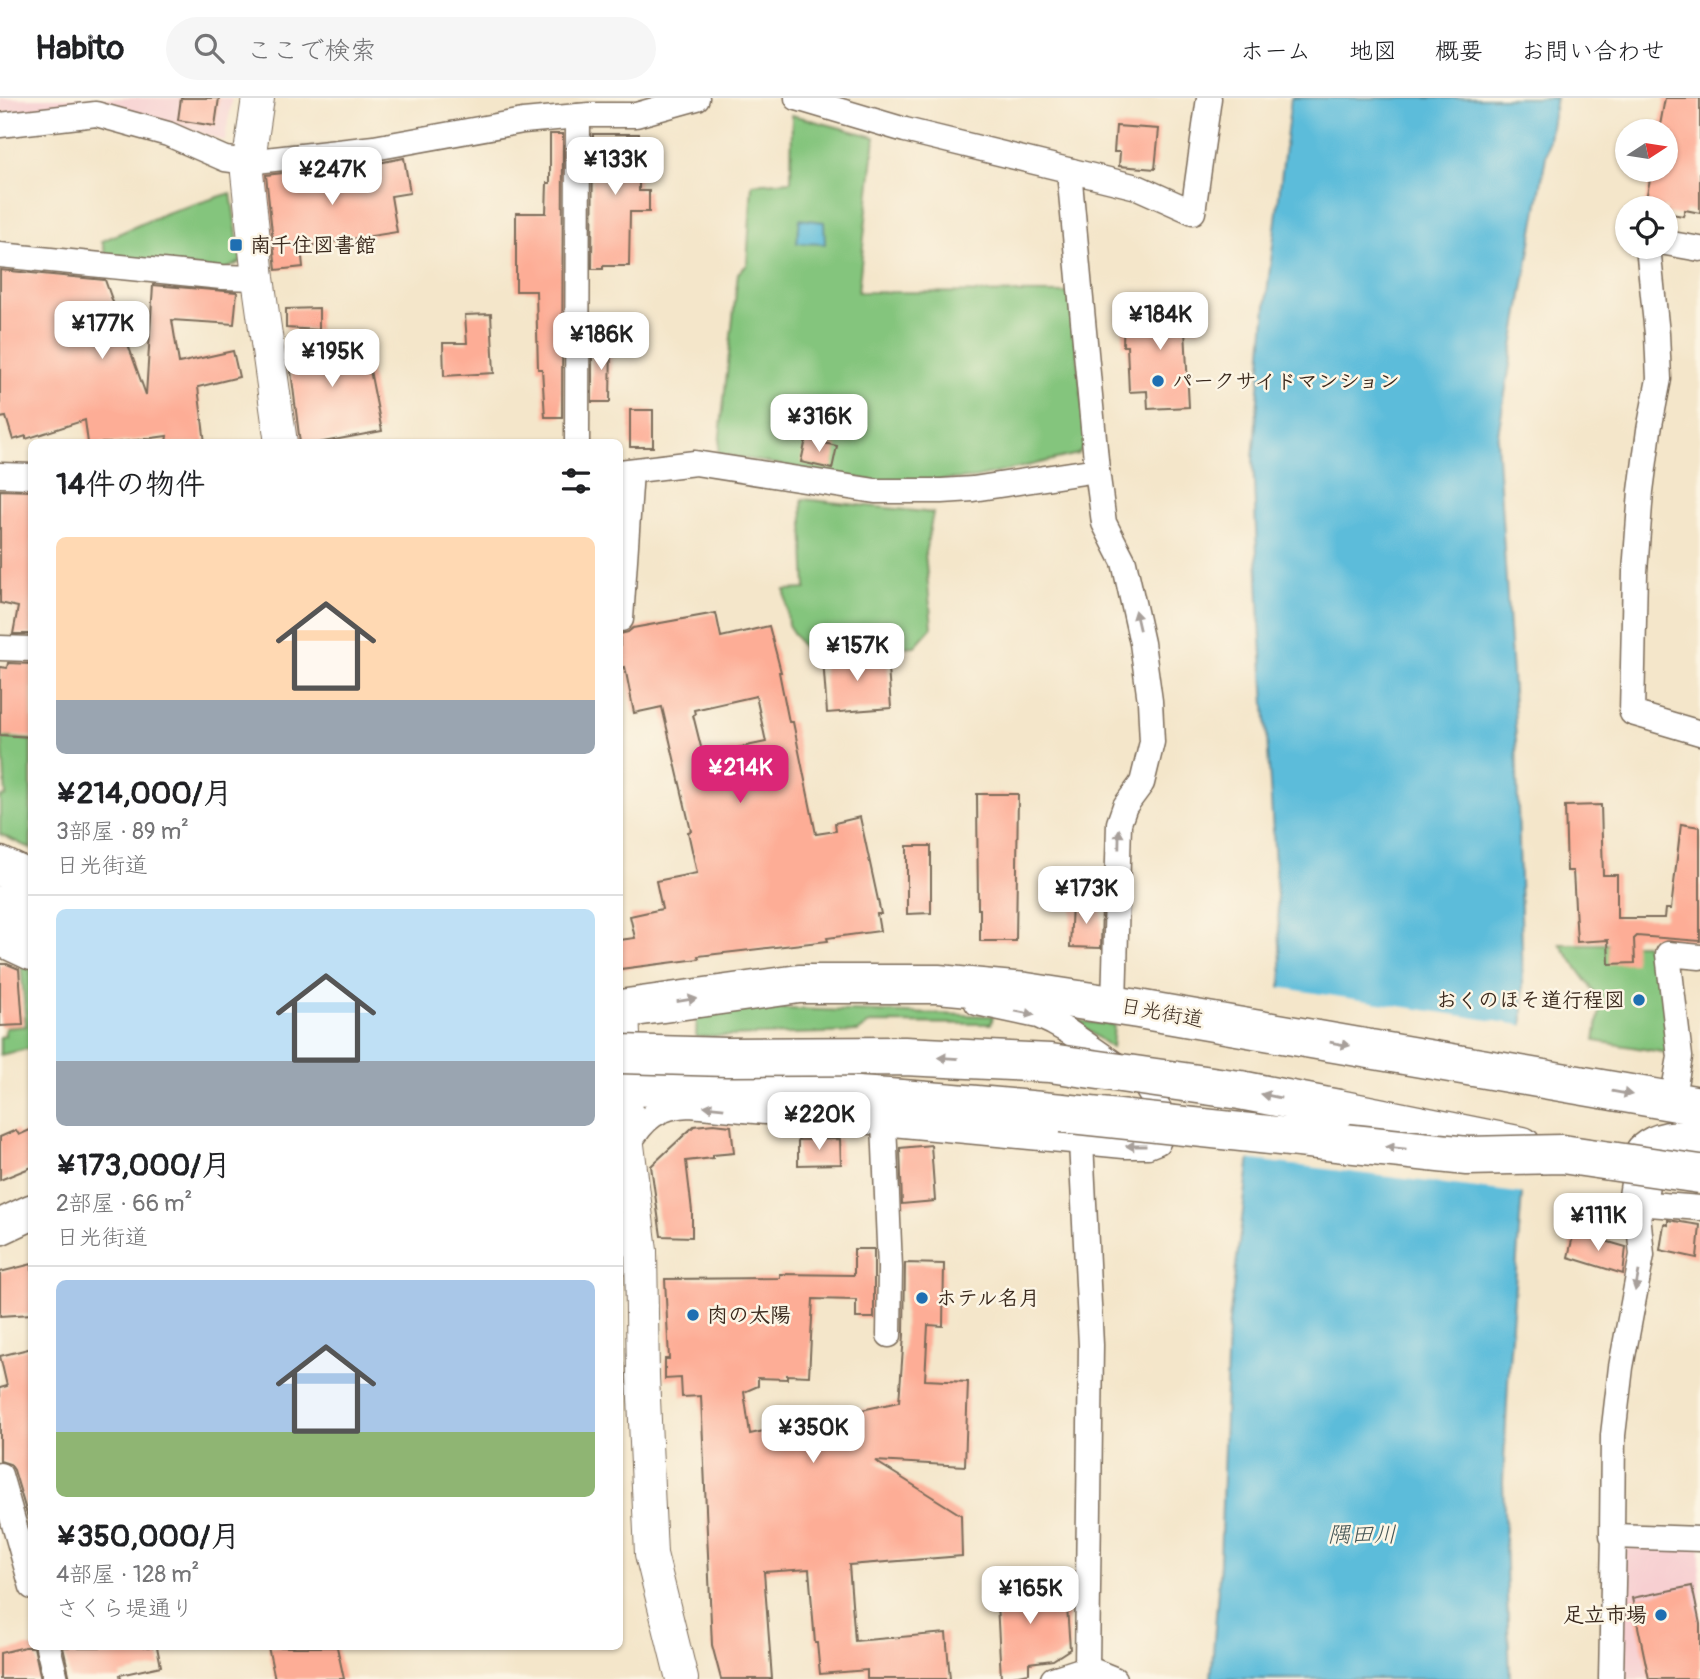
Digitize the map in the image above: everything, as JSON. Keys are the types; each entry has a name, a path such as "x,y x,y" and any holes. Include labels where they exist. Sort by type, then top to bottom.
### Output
{"highway":[{"path":"0,866 28,879"},
{"path":"0,905 28,918"},
{"path":"0,936 28,949"},
{"name":"日光街道","path":"623,1009 799,984 938,984 1026,992 1114,1005 1686,1104"},
{"path":"623,1075 727,1057 904,1056 1050,1063 1240,1090 1562,1154 1700,1174"},
{"path":"623,1075 906,1098 1072,1128 1467,1156 1562,1154"},
{"path":"1637,1203 1645,1152 1654,1144 1671,1140 1700,1140"}],"main road":[{"path":"0,1227 28,1214"}],"street":[{"path":"258,98 247,162 258,278 280,439"},
{"path":"0,125 96,114 168,134 225,159 247,162 374,148 586,110 636,114 697,98"},
{"path":"797,98 905,130 1137,187 1193,212 1209,98"},
{"path":"577,439 586,110"},
{"path":"1072,171 1070,182 1104,523 1124,562 1142,643 1150,701 1152,742 1142,783 1125,806 1119,823 1114,1005"},
{"path":"1678,245 1700,249"},
{"path":"0,255 222,277 258,278"},
{"path":"1649,259 1659,379 1641,491 1632,713 1700,733"},
{"path":"623,546 625,472 695,463 875,491 902,491 973,489 1097,466"},
{"path":"0,475 28,476"},
{"path":"0,648 28,649"},
{"path":"1686,1104 1668,954 1700,957"},
{"path":"628,1145 645,1121 671,1106 698,1105 884,1123 1072,1128 1124,1146 1156,1145 1164,1130 1163,1116 1145,1085 1069,1032 1038,1016 981,1005 938,984"},
{"path":"623,1087 641,1251 643,1376 651,1554 682,1679"},
{"path":"884,1123 890,1268 889,1335"},
{"path":"1072,1128 1091,1345 1087,1668"},
{"path":"1700,1208 1637,1203 1642,1255 1621,1367 1613,1436 1612,1535 1700,1539"},
{"path":"0,1475 28,1573"},
{"path":"1611,1679 1615,1535"},
{"path":"49,1650 56,1679"},
{"path":"1053,1679 1087,1668 1114,1679"}],"shaded area":[{"path":"0,98 232,98 225,141 113,106 0,113"},
{"name":"足立市場","path":"1630,1545 1700,1548 1700,1679 1622,1679 1624,1551"}],"green space":[{"path":"792,115 875,137 858,292 1070,293 1087,442 1078,454 975,478 886,483 718,454 738,273 747,265 752,184 791,181"},
{"path":"231,193 241,262 224,270 107,259 102,241 166,213"},
{"path":"802,499 933,513 925,553 932,627 915,646 807,654 788,625 785,590 806,589"},
{"path":"2,737 28,740 28,848 0,834 0,797 6,796"},
{"path":"1560,944 1645,944 1663,997 1668,1025 1668,1053 1595,1041 1601,1001"},
{"path":"21,963 28,967 28,1049 0,1055 0,1037 5,1036 5,1028 26,1026"},
{"path":"762,1008 993,1016 991,1024 870,1023 858,1032 696,1037 697,1016"},
{"path":"1076,1022 1114,1025 1112,1048"}],"water":[{"name":"隅田川","path":"1291,98 1556,98 1497,440 1516,738 1523,985 1522,1193 1503,1482 1510,1679 1211,1679 1220,1563 1228,1329 1255,1117 1282,977 1260,624 1253,459 1267,293"},
{"path":"800,219 824,222 825,244 797,243"}],"pier":[{"path":"1277,987 1527,1026 1526,1194 1246,1159"}],"building":[{"path":"181,98 219,98 215,126 178,120"},
{"path":"1665,98 1700,98 1700,213 1685,210 1683,216 1678,215 1678,196 1647,196 1649,182 1678,182 1678,119 1661,119"},
{"path":"1116,126 1159,129 1155,169 1119,166 1120,152 1114,152"},
{"path":"550,134 563,134 562,417 545,417 542,369 538,369 536,291 516,291 516,213 546,213 547,183 550,183"},
{"path":"593,134 639,134 639,191 649,191 649,212 630,212 629,266 603,266 603,269 592,269"},
{"path":"404,158 410,193 391,196 397,232 301,247 303,267 276,270 266,175 300,171 301,178"},
{"path":"0,270 105,280 146,395 153,285 237,292 234,324 172,320 179,363 233,351 239,377 198,387 204,439 167,439 167,436 145,439 87,439 85,420 26,439 26,436 13,440 6,417 0,418"},
{"path":"1162,300 1199,301 1199,330 1185,330 1189,407 1148,409 1147,391 1129,392 1127,346 1123,346 1124,309 1162,310"},
{"path":"319,308 319,330 286,328 286,309"},
{"path":"491,314 494,373 444,376 443,343 467,343 465,315"},
{"path":"319,332 320,344 363,335 382,431 339,439 300,439 287,339"},
{"path":"592,343 611,343 610,402 592,402"},
{"path":"630,410 653,410 653,447 630,447"},
{"path":"806,439 837,446 832,469 801,462"},
{"path":"0,490 28,491 28,634 13,634 18,607 0,603"},
{"path":"716,613 721,637 769,626 781,672 789,722 793,722 816,834 836,831 835,823 860,817 881,914 877,914 880,931 827,938 828,941 698,956 699,959 623,969 623,940 635,938 630,916 662,909 656,881 697,873 688,832 691,831 662,707 634,713 623,667 623,633 633,628","holes":["756,696 766,742 703,755 694,710"]},
{"path":"887,654 891,708 827,713 823,659"},
{"path":"8,663 28,664 28,737 0,735 0,667 7,668"},
{"path":"977,794 1018,794 1016,941 980,941"},
{"path":"1601,805 1603,875 1617,875 1617,918 1665,918 1666,909 1671,909 1681,824 1700,827 1700,941 1637,936 1634,939 1635,963 1609,964 1608,940 1577,942 1573,871 1567,871 1565,806"},
{"path":"907,846 931,846 931,913 907,914"},
{"path":"1072,903 1102,905 1101,948 1070,947"},
{"path":"0,964 19,969 23,1025 0,1026"},
{"path":"694,1126 731,1126 734,1153 686,1161 692,1237 661,1236 651,1166"},
{"path":"16,1130 19,1135 28,1131 28,1169 0,1180 0,1137"},
{"path":"840,1139 841,1164 798,1165 798,1140"},
{"path":"931,1145 935,1201 902,1204 900,1148"},
{"path":"1668,1220 1700,1225 1697,1258 1660,1250 1664,1224 1668,1225"},
{"path":"1574,1232 1626,1247 1623,1274 1568,1257"},
{"path":"854,1249 874,1249 874,1318 856,1318 856,1300 813,1299 809,1376 787,1375 787,1379 758,1378 758,1386 744,1392 750,1434 899,1402 904,1335 905,1263 944,1264 943,1326 928,1325 925,1380 968,1382 965,1466 875,1461 961,1515 962,1556 849,1565 855,1641 946,1633 950,1679 867,1679 867,1670 820,1674 809,1569 764,1572 772,1679 721,1679 712,1645 701,1396 682,1397 681,1378 665,1379 665,1359 669,1359 665,1279 780,1278 780,1274 854,1275"},
{"path":"28,1265 28,1314 0,1316 0,1272"},
{"path":"28,1349 28,1517 14,1470 10,1464 0,1461 0,1388 7,1386 0,1356"},
{"path":"1057,1582 1060,1608 1067,1607 1070,1649 1053,1660 1029,1663 1029,1673 1001,1678 996,1585"},
{"path":"1692,1586 1700,1624 1700,1679 1649,1679 1632,1598"},
{"path":"25,1647 35,1650 41,1679 0,1679 0,1653"},
{"path":"64,1650 158,1650 161,1666 120,1675 121,1679 70,1679"},
{"path":"269,1650 338,1650 344,1679 275,1679"}],"place":[{"name":"南千住図書館","path":"236,245"},
{"name":"パークサイドマンション","path":"1158,381"},
{"name":"おくのほそ道行程図","path":"1639,1000"},
{"name":"ホテル名月","path":"922,1298"},
{"name":"肉の太陽","path":"693,1315"},
{"name":"足立市場","path":"1661,1615"}]}
